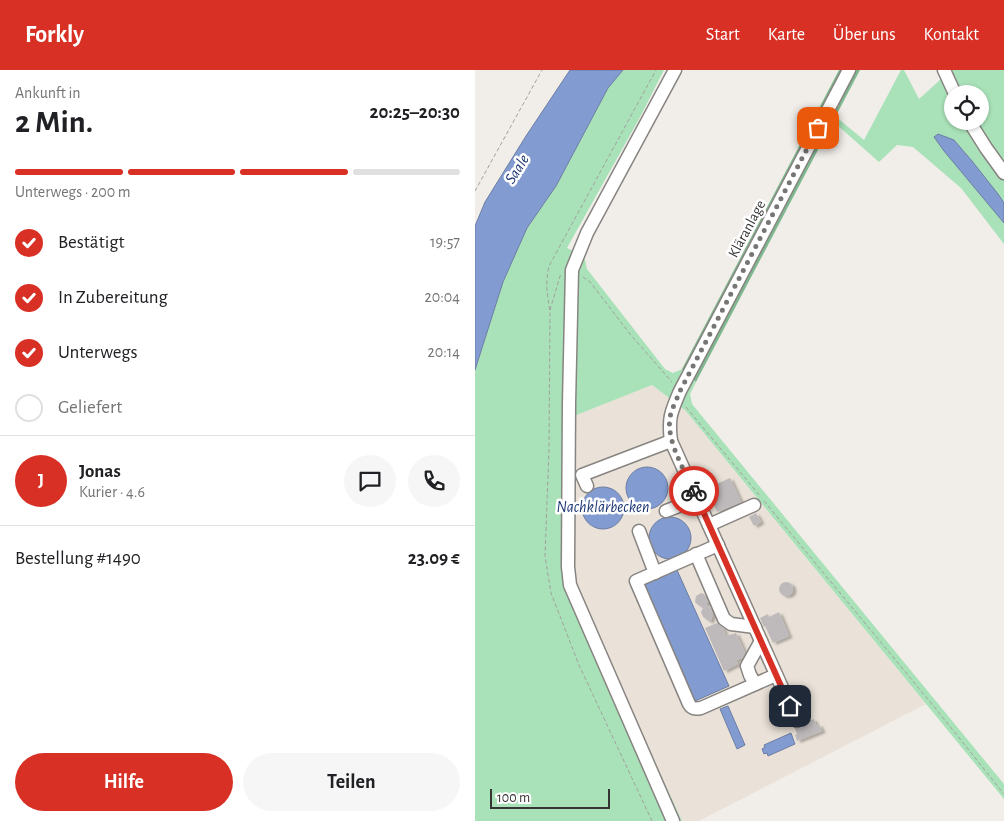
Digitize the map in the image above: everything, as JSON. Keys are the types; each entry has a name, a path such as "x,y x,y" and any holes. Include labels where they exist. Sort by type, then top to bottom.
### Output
{"street":[{"path":"673,821 570,585 568,548 569,403 573,270 587,233 675,70"},
{"name":"Kläranlage","path":"671,441 670,416 678,397 849,70"},
{"path":"944,70 951,85"},
{"path":"975,130 1004,173"},
{"path":"587,486 582,475 671,441 797,721"},
{"path":"665,511 697,499"},
{"path":"709,525 754,506"},
{"path":"639,531 655,573"},
{"path":"718,545 636,581 692,708 701,708 776,675"},
{"path":"697,554 724,619 731,624 755,627"},
{"path":"755,684 747,666 761,641"}],"path":[{"path":"475,191 542,70"},
{"path":"550,311 560,273 573,270 591,282 678,397 1004,794"}],"shaded area":[{"path":"652,385 685,410 926,704 699,821 682,821 573,578 574,416"}],"green space":[{"path":"623,70 664,70 567,248 584,256 587,269 665,369 673,373 682,369 696,382 690,394 692,404 1004,784 1004,799 685,410 652,385 574,416 573,578 682,821 475,821 475,370 503,282 527,228 556,186 608,88"},
{"path":"839,70 860,70 696,382 682,369"},
{"path":"901,70 904,70 919,99 941,79 937,70 1004,70 1004,203 954,140 993,209 1004,223 1004,244 961,188 913,147 897,145 879,162 836,124 831,125 835,116 864,140"}],"water":[{"name":"Saale","path":"570,70 623,70 608,88 556,186 527,228 503,282 475,370 475,226 485,202"},
{"path":"938,134 954,140 998,194 1004,203 1004,223 944,151 934,137"},
{"name":"Nachklärbecken","path":"647,467 662,473 668,488 662,503 647,509 632,503 626,488 632,473"},
{"name":"Nachklärbecken","path":"603,487 618,493 624,508 618,523 603,529 588,523 582,508 588,493"},
{"path":"670,517 685,523 691,538 685,553 670,559 655,553 649,538 655,523"},
{"path":"677,570 729,686 695,701 644,585"},
{"path":"728,706 745,745 737,749 720,709"},
{"path":"791,733 795,744 768,756 767,753 764,754 762,749 765,747 764,745"}],"building":[{"path":"730,478 741,502 717,512 707,488"},
{"path":"756,513 761,522 754,526 749,517"},
{"path":"783,582 789,582 793,589 789,596 783,596 779,592 779,586"},
{"path":"701,593 704,594 708,601 706,605 710,607 713,615 710,622 703,617 701,612 703,608 695,602 696,596"},
{"path":"779,612 789,636 773,643 760,618 768,614 769,617"},
{"path":"717,623 723,628 726,636 736,633 745,653 742,658 736,660 738,664 724,671 705,628"},
{"path":"814,719 816,726 819,724 822,731 797,741 795,729 801,728 805,722"}],"way so far":[{"path":"694,491 671,441 670,416 680,391 818,128"}],"route":[{"path":"694,491 790,706"}]}
